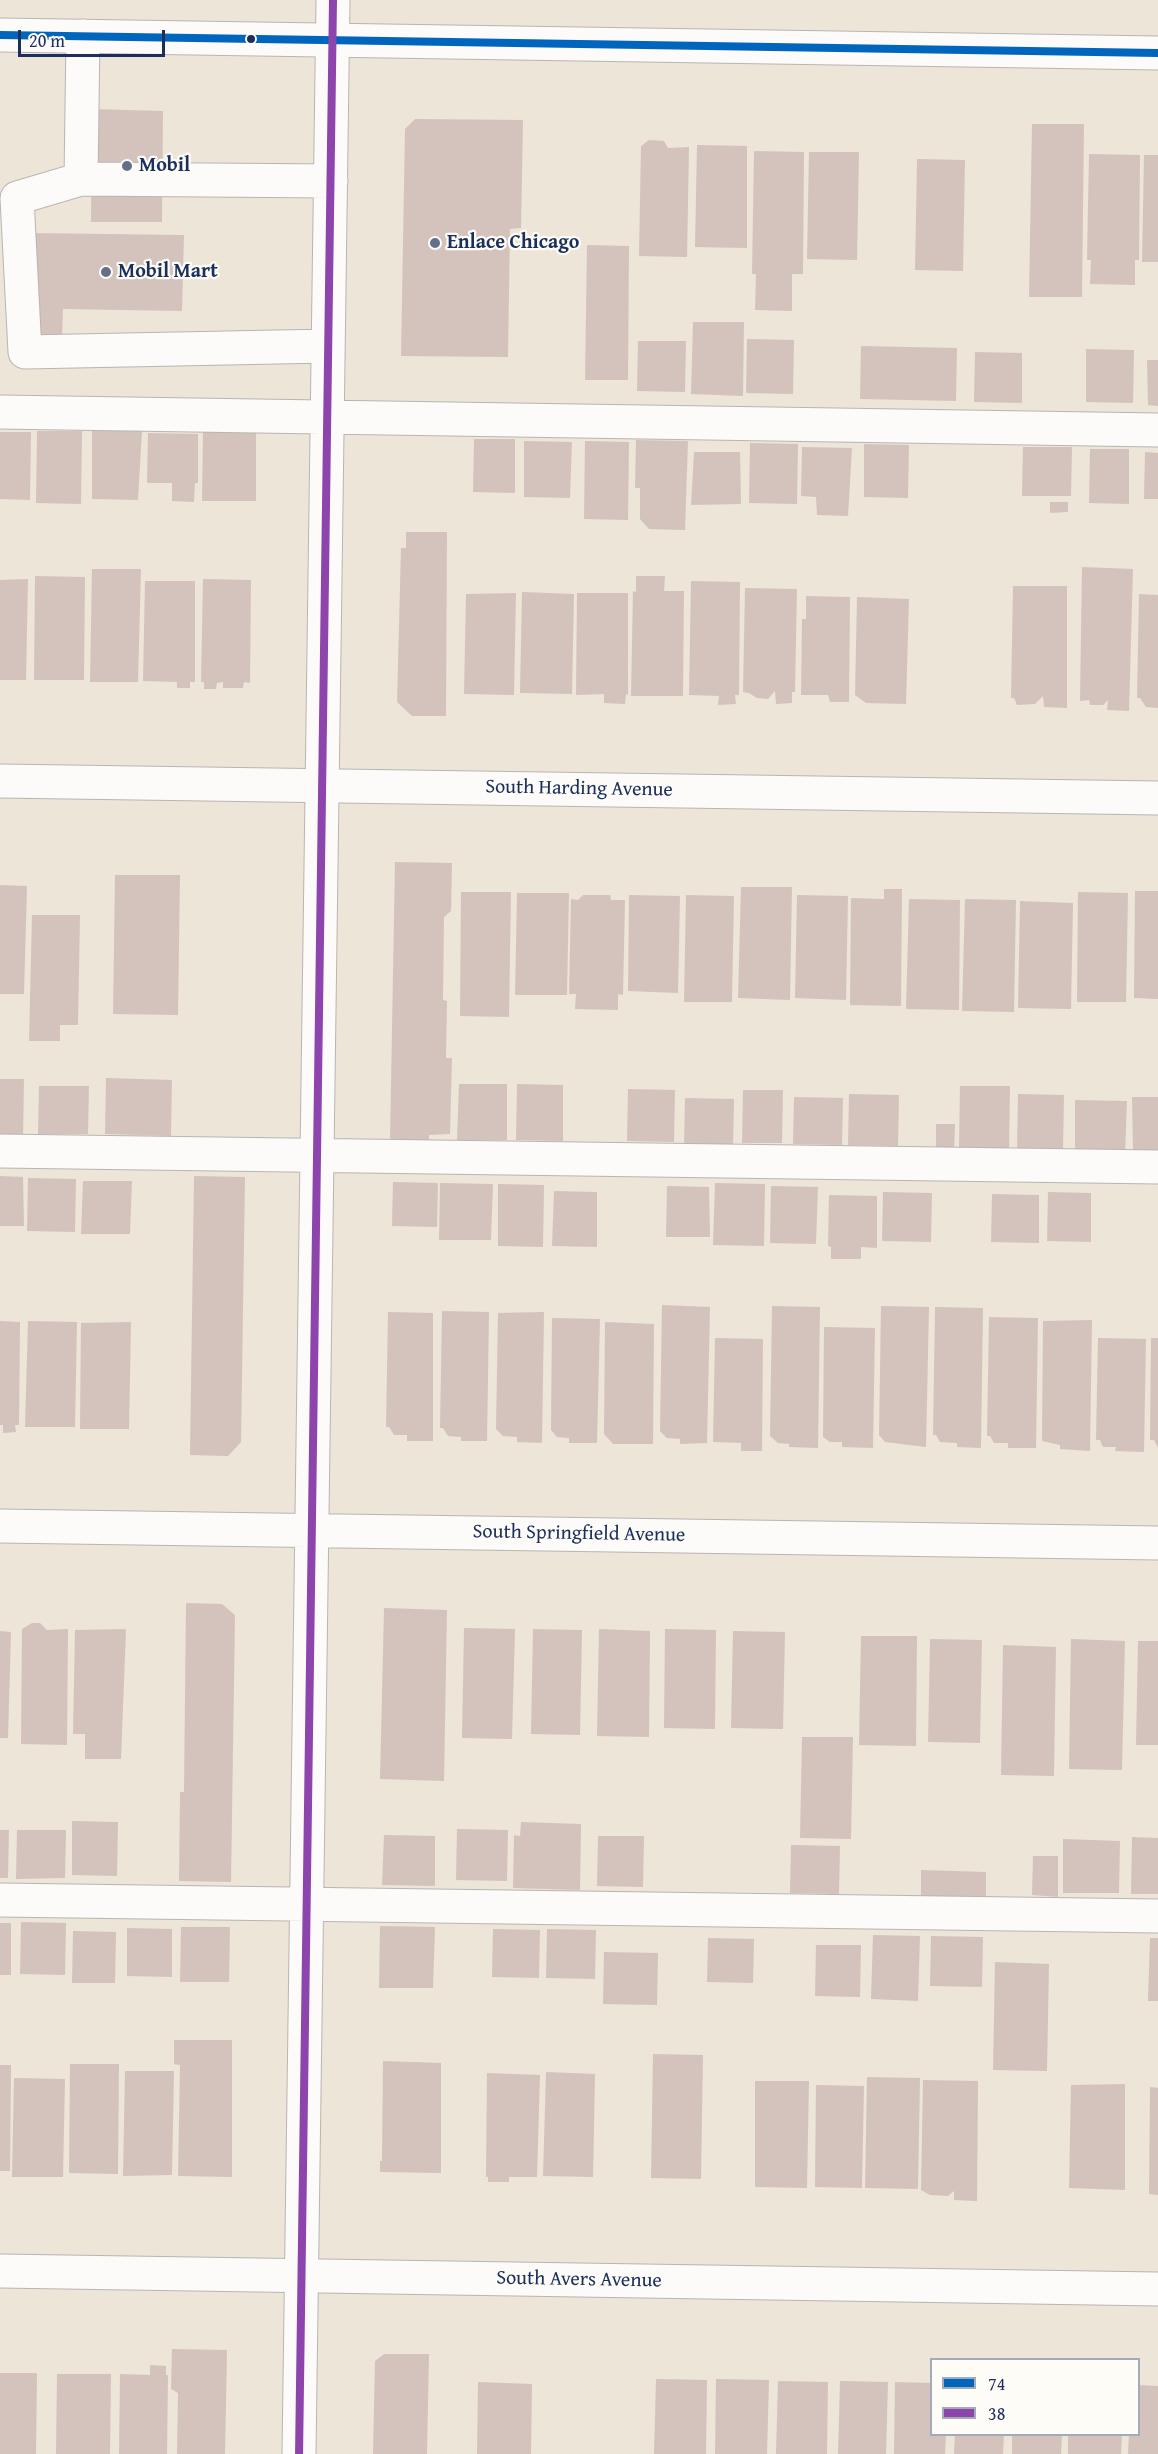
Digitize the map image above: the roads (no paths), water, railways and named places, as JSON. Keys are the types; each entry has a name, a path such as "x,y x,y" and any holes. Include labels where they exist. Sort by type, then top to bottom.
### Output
{"street":[{"path":"299,2454 333,0"},
{"path":"0,35 1158,53"},
{"path":"81,179 83,36"},
{"path":"328,346 25,352 17,198 81,179 331,181"},
{"path":"0,412 1158,430"},
{"name":"South Harding Avenue","path":"0,781 1158,798"},
{"path":"0,1151 1158,1167"},
{"name":"South Springfield Avenue","path":"0,1526 1158,1543"},
{"path":"0,1900 1158,1916"},
{"name":"South Avers Avenue","path":"0,2271 1158,2289"}],"place":[{"name":"Mobil","path":"127,166"},
{"name":"Enlace Chicago","path":"435,243"},
{"name":"Mobil Mart","path":"106,272"}]}
